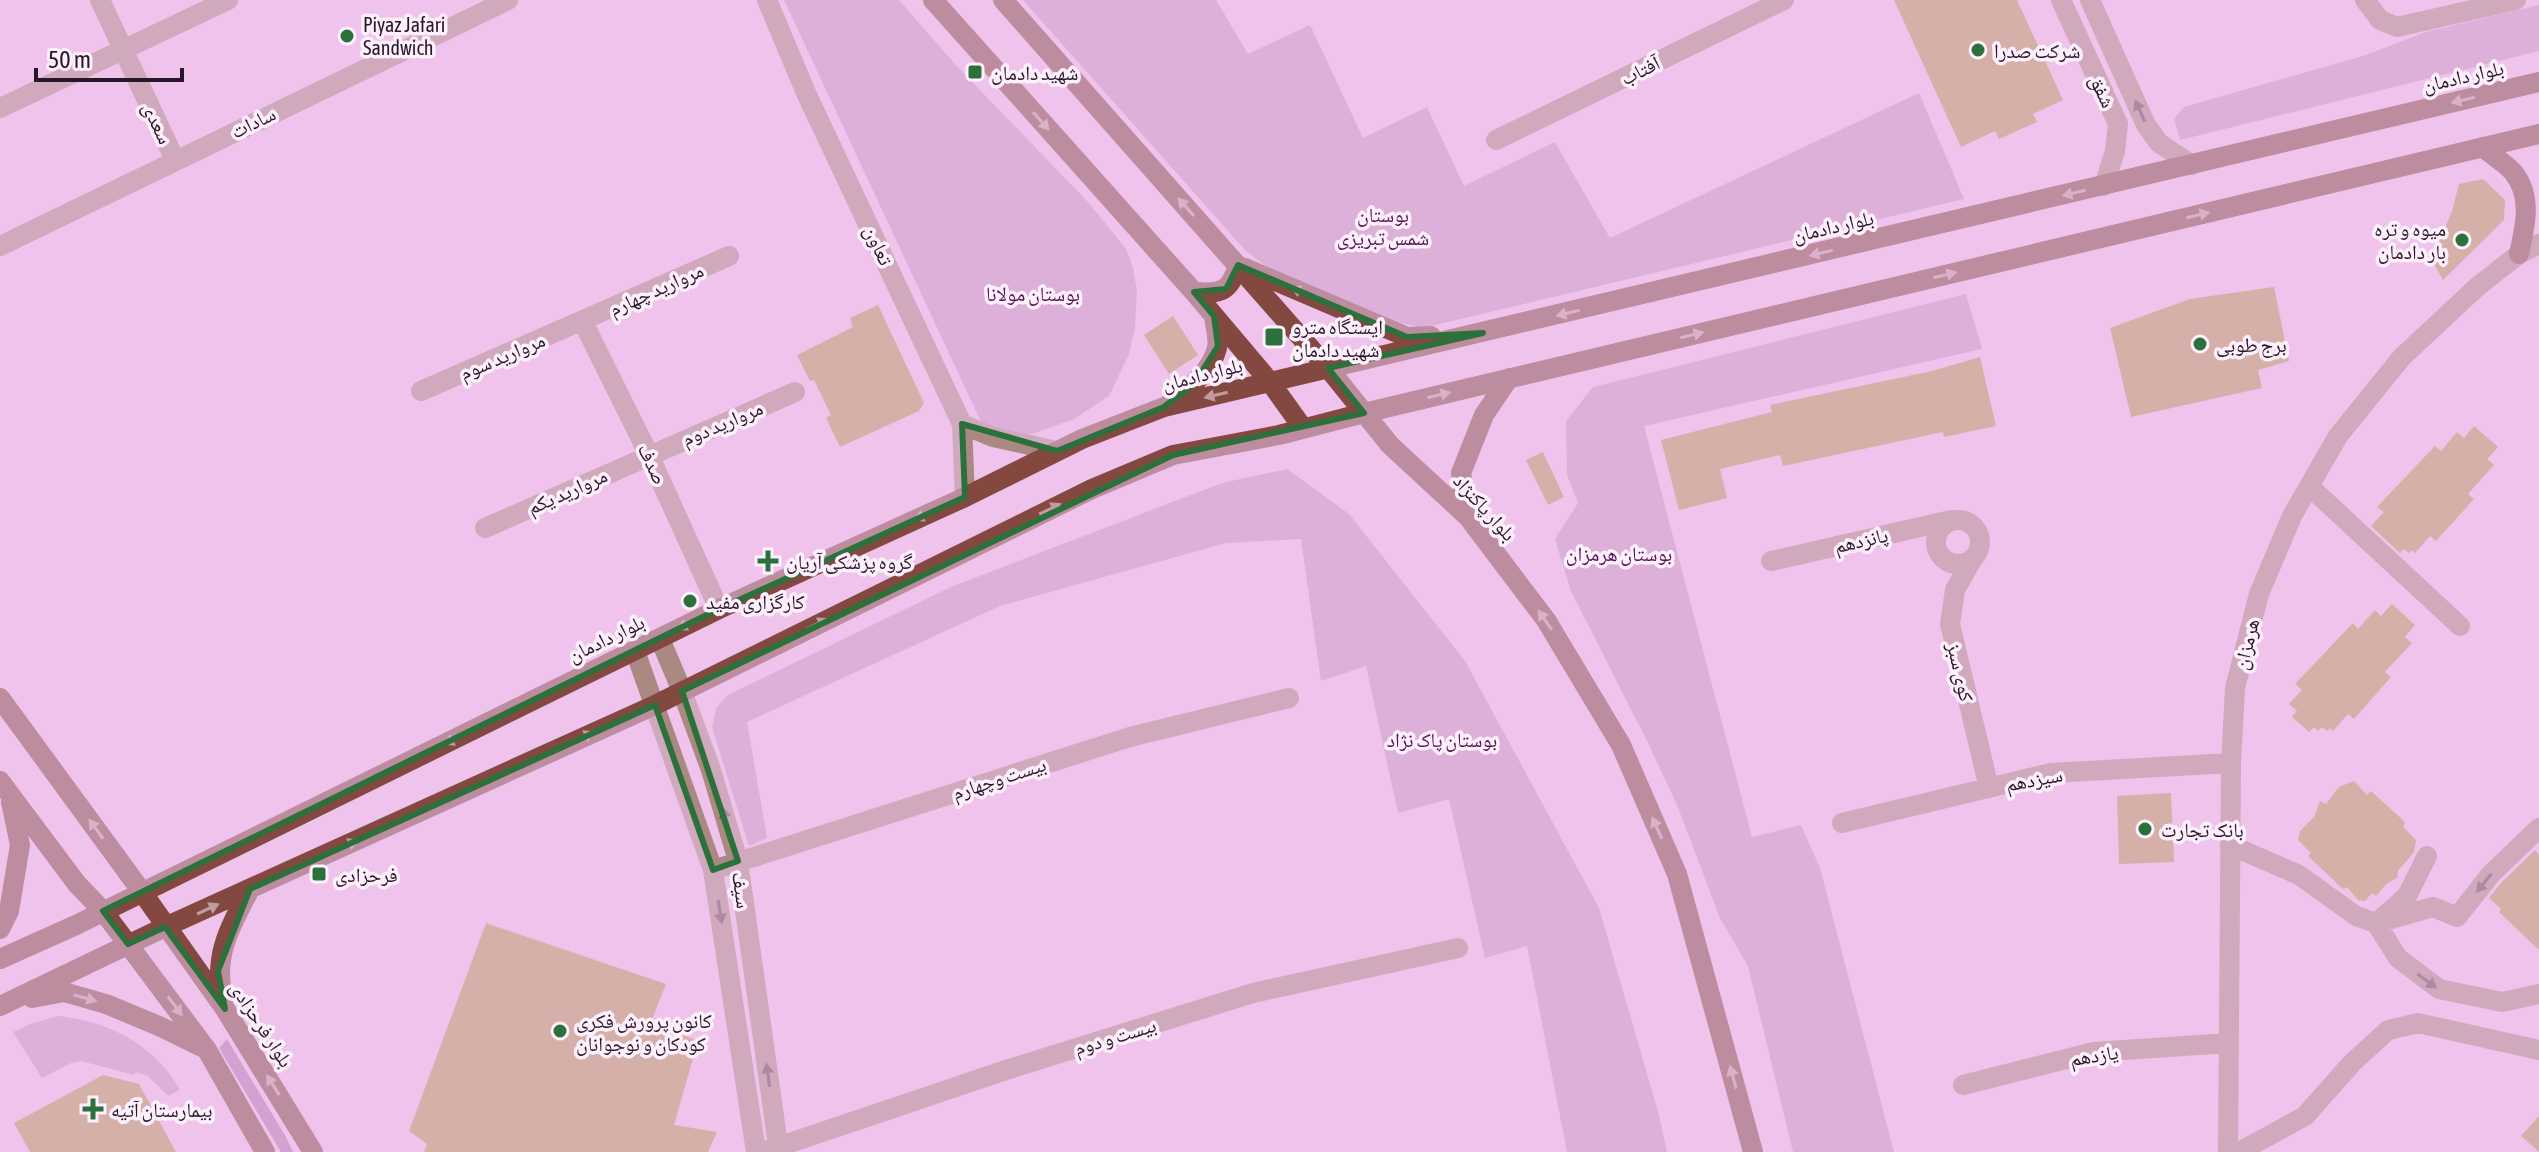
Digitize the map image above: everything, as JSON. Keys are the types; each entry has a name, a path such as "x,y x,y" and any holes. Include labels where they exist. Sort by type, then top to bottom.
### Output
{"main road":[{"path":"933,0 1194,292 1270,382 1303,428"},
{"name":"بلوار پاکنژاد","path":"1003,0 1328,368 1390,445 1468,517 1546,620 1587,685 1627,760 1677,874 1753,1152"},
{"name":"بلوار دادمان","path":"103,911 719,609 965,497 1057,451 1164,407 2539,82"},
{"path":"4,1004 165,927 655,705 1092,489 1173,455 1279,435 2539,134"},
{"path":"2482,147 2513,172 2521,185 2528,217 2519,254"},
{"path":"1194,292 1212,293 1226,289 1234,279 1238,265 1407,337 1483,333"},
{"path":"1164,407 1194,384 1210,363 1218,346 1214,316"},
{"path":"1468,517 1461,473 1484,415 1509,378"},
{"path":"0,698 142,892"},
{"path":"4,786 207,1050 265,1152"},
{"path":"0,929 9,911 20,845 16,817 4,786"},
{"path":"225,1009 218,971 226,939 250,889"},
{"name":"بلوار فرحزادی","path":"142,892 225,1009 313,1152"},
{"path":"0,959 103,911"},
{"path":"4,1004 64,992 106,1004 207,1050"}],"street":[{"name":"سعدی","path":"100,0 175,160"},
{"path":"0,108 228,0"},
{"name":"سادات","path":"0,246 508,0"},
{"name":"تعاون","path":"767,0 807,95 962,424 965,497"},
{"name":"آفتاب","path":"1496,140 1784,0"},
{"name":"شفق","path":"2061,0 2118,124 2115,151 2104,186"},
{"name":"شفق","path":"2090,0 2146,125 2159,143 2192,165"},
{"path":"2365,0 2380,20 2397,27 2516,0"},
{"name":"هرمزان","path":"2228,1152 2231,763 2235,688 2259,594 2292,516 2338,436 2402,357 2477,287 2519,254 2539,244"},
{"name":"مروارید چهارم","path":"583,322 729,256"},
{"name":"مروارید سوم","path":"421,391 583,322"},
{"name":"صدف","path":"583,322 649,455 719,609"},
{"name":"مروارید دوم","path":"649,455 795,392"},
{"path":"962,424 993,437 1057,451"},
{"name":"مروارید یکم","path":"485,528 649,455"},
{"path":"2309,486 2460,626"},
{"path":"1951,520 1967,521 1978,531 1981,546 1972,560 1957,564 1943,559 1935,545 1939,529 1951,520"},
{"name":"پانزدهم","path":"1771,561 1951,520"},
{"name":"کوی سبز","path":"1972,560 1955,590 1950,624 1989,788"},
{"name":"سیف","path":"660,639 711,770 738,861 773,1151"},
{"name":"سیف","path":"635,651 713,870 756,1152"},
{"name":"بیست وچهارم","path":"713,870 1130,737 1289,698"},
{"name":"سیزدهم","path":"1842,823 2051,773 2231,763"},
{"path":"2230,845 2299,875 2356,916 2376,923 2433,907 2457,917 2491,874 2539,828"},
{"path":"2376,923 2407,896 2427,856"},
{"path":"2376,923 2398,958 2439,989 2502,1002 2539,994"},
{"name":"بیست و دوم","path":"773,1151 1006,1070 1253,993 1458,948"},
{"path":"2239,1152 2305,1116 2352,1063 2388,1030 2418,1023 2539,1050"},
{"name":"یازدهم","path":"1963,1085 2094,1052 2229,1043"}],"highlighted area":[{"path":"1238,265 1407,337 1483,333 1328,368 1364,413 1173,455 682,691 738,861 713,870 655,705 250,889 218,971 225,1009 165,927 128,944 103,911 719,609 965,497 962,424 1057,451 1164,407 1194,384 1218,346 1214,316 1194,292 1226,289"}],"green space":[{"name":"بوستان مولانا","path":"784,0 899,0 954,63 1088,202 1126,249 1137,292 1135,327 1129,354 1109,396 1074,419 1032,434 1018,436 982,424"},
{"name":"بوستان شمس تبریزی","path":"1023,0 1216,0 1248,54 1310,25 1363,138 1427,107 1464,186 1555,142 1610,238 1919,93 1964,199 1423,328 1383,319 1272,271 1245,250"},
{"path":"2539,5 2539,51 2180,140 2174,119 2184,107 2363,56 2426,32"},
{"name":"بوستان هرمزان","path":"1966,294 1982,349 1644,426 1752,837 1801,825 1820,868 1894,1152 1793,1152 1748,966 1720,918 1677,805 1571,591 1555,539 1578,503 1567,475 1566,421 1593,387"},
{"name":"بوستان پاک نژاد","path":"1287,469 1349,514 1465,661 1599,908 1667,1152 1567,1152 1527,946 1485,958 1449,799 1398,813 1366,666 1321,681 1301,539 1226,543 1000,606 747,722 767,838 749,846 712,727 716,708 728,695 951,587 1222,483"},
{"path":"58,1016 95,1023 129,1038 158,1060 180,1090 168,1096 148,1076 81,1061 42,1078 13,1032"}],"shaded area":[{"path":"227,1039 293,1152 281,1152 219,1048"}],"building":[{"name":"شرکت صدرا","path":"1894,0 2017,0 2063,100 2033,114 2037,122 1999,139 1995,131 1961,147"},
{"name":"میوه و تره بار دادمان","path":"2483,179 2505,200 2504,220 2443,280 2432,260 2452,211 2459,184"},
{"name":"برج طوبی","path":"2274,287 2289,361 2258,370 2262,388 2131,417 2110,328 2190,299"},
{"path":"878,305 924,403 919,411 840,447 826,418 831,415 814,380 810,381 797,355 853,327 850,318"},
{"path":"1173,316 1198,355 1169,374 1144,335"},
{"path":"1980,357 1996,426 1944,437 1943,432 1783,466 1780,455 1720,469 1727,498 1679,510 1661,440 1772,412 1770,405 1932,371"},
{"path":"2474,426 2498,447 2487,459 2494,465 2468,494 2474,499 2436,541 2430,536 2415,553 2404,549 2400,553 2371,526 2384,512 2377,507 2435,446 2441,451 2457,432 2464,438"},
{"path":"1543,452 1564,497 1548,505 1526,460"},
{"path":"2392,604 2415,625 2405,637 2412,643 2385,672 2391,677 2354,719 2348,714 2333,731 2322,727 2318,731 2314,727 2309,732 2292,717 2297,711 2289,704 2302,690 2295,684 2353,623 2358,629 2375,610 2381,616"},
{"path":"2354,781 2367,795 2371,791 2405,822 2403,827 2416,840 2414,852 2398,871 2397,878 2386,884 2376,896 2372,893 2365,901 2358,900 2347,887 2343,889 2308,856 2311,853 2298,840 2300,831 2314,817 2320,801 2326,804 2339,787"},
{"name":"بانک تجارت","path":"2171,793 2174,862 2119,864 2117,796"},
{"path":"2535,850 2539,855 2539,950 2499,912 2501,909 2489,898"},
{"name":"کانون پرورش فکری کودکان و نوجوانان","path":"486,923 666,984 651,1022 698,1041 674,1125 717,1132 708,1152 424,1152 427,1144 409,1131"},
{"name":"بیمارستان آتیه","path":"103,1075 139,1084 176,1152 30,1152 14,1123"},
{"path":"2539,1116 2539,1152 2521,1136"}],"place":[{"name":"Piyaz Jafari Sandwich","path":"347,36"},
{"name":"شرکت صدرا","path":"1978,50"},
{"name":"شهید دادمان","path":"975,72"},
{"name":"میوه و تره بار دادمان","path":"2462,240"},
{"name":"ایستگاه مترو شهید دادمان","path":"1274,337"},
{"name":"برج طوبی","path":"2200,344"},
{"name":"گروه پزشکی آریان","path":"768,561"},
{"name":"کارگزاری مفید","path":"690,601"},
{"name":"بانک تجارت","path":"2145,829"},
{"name":"فرحزادی","path":"319,874"},
{"name":"کانون پرورش فکری کودکان و نوجوانان","path":"560,1031"},
{"name":"بیمارستان آتیه","path":"93,1109"}]}
